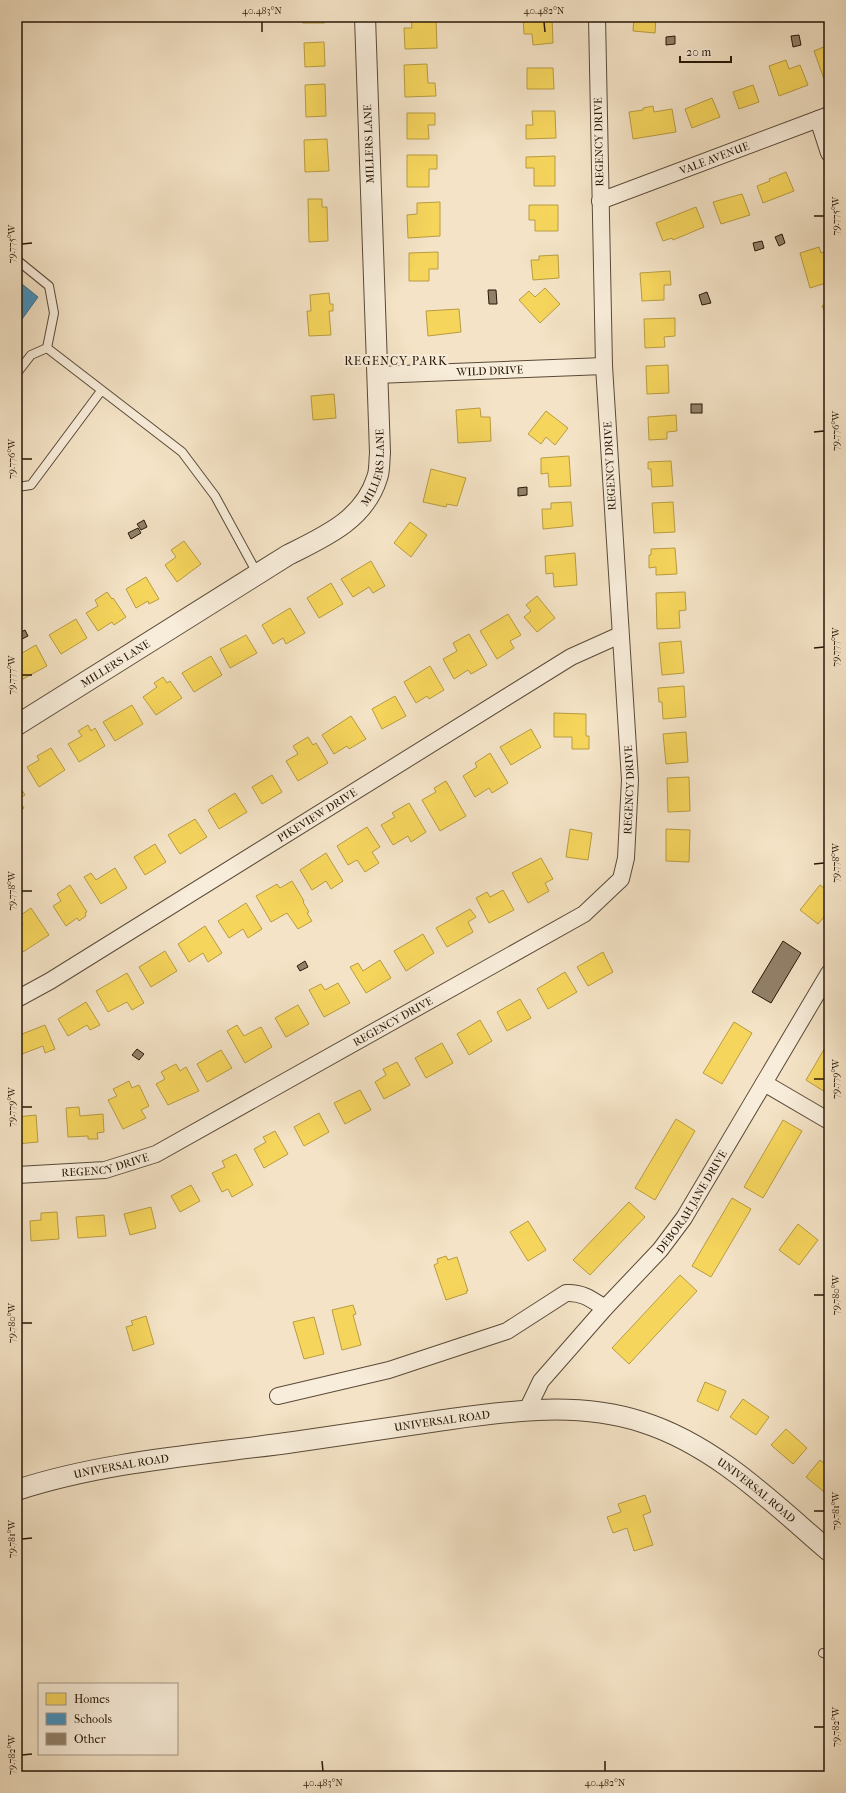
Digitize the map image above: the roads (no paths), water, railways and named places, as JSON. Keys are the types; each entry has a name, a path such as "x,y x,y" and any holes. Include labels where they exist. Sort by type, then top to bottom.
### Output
{"street":[{"name":"MILLERS LANE","path":"17,725 288,555 322,538 349,521 364,504 378,478 380,453 376,375 365,17"},
{"name":"REGENCY DRIVE","path":"17,1175 105,1170 156,1154 584,914 621,879 626,858 630,780 604,366 597,17"},
{"name":"VALE AVENUE","path":"600,201 823,117"},
{"path":"823,117 829,153"},
{"name":"WILD DRIVE","path":"376,375 604,366"},
{"name":"PIKEVIEW DRIVE","path":"17,999 57,977 571,657 620,635"},
{"name":"DEBORAH JANE DRIVE","path":"527,1410 541,1381 604,1308 660,1250 684,1218 829,973"},
{"path":"764,1083 829,1121"},
{"path":"278,1396 389,1370 507,1331 566,1293 576,1292 585,1295 604,1308"},
{"name":"UNIVERSAL ROAD","path":"17,1490 89,1472 159,1460 527,1410 570,1409 641,1421 662,1429 690,1443 725,1465 748,1482 829,1551"}],"lane":[{"path":"17,260 49,286 54,313 47,348"},
{"path":"17,373 31,355 47,348"},
{"path":"47,348 182,452 215,496 258,574"},
{"path":"17,487 31,485 101,391"}],"district":[{"name":"REGENCY PARK","path":"396,361"}]}
